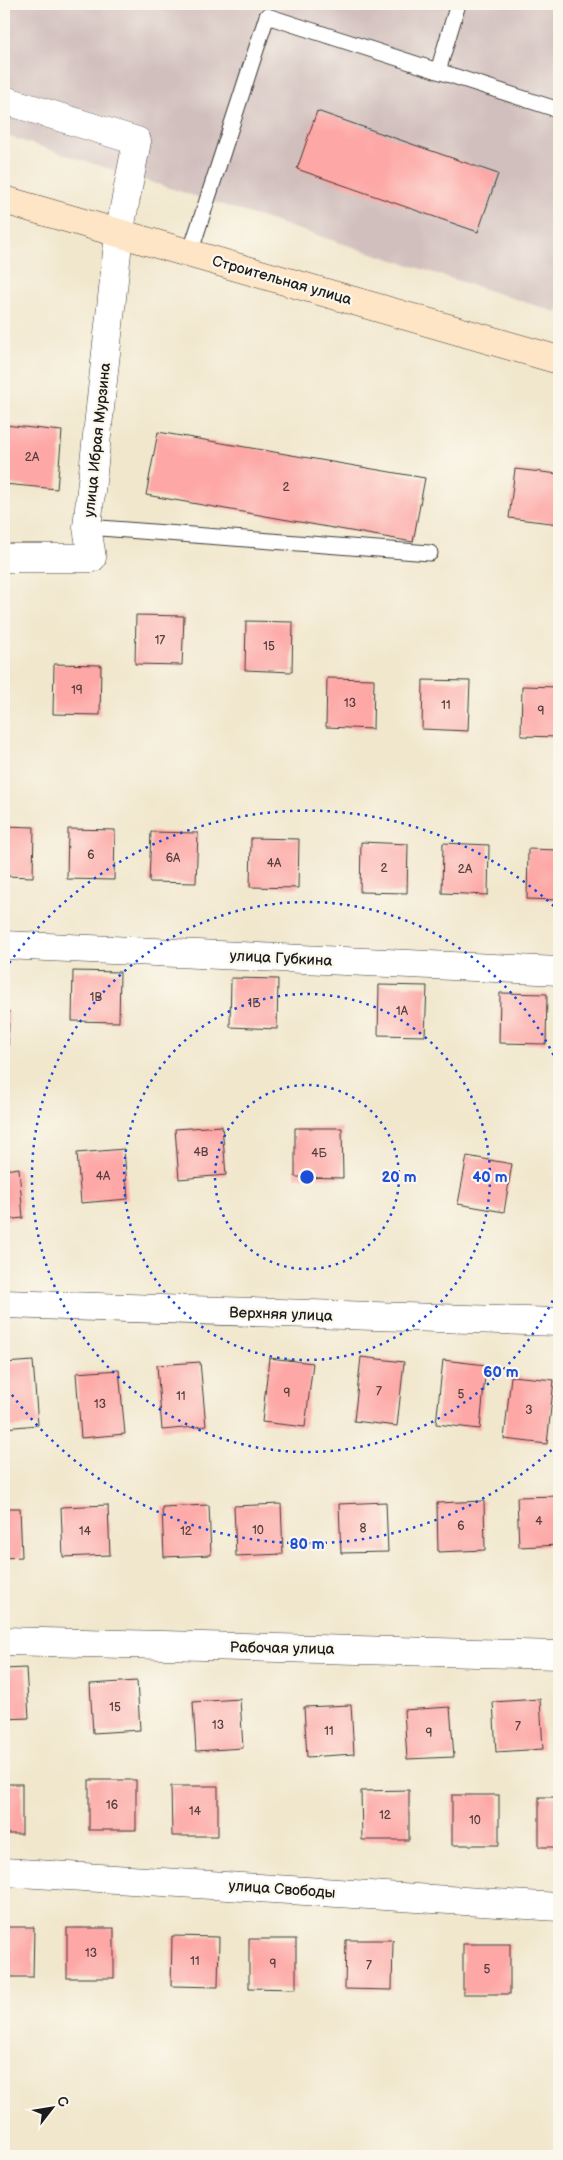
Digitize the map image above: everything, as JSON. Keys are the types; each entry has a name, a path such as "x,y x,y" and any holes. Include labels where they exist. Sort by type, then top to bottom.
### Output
{"main road":[{"name":"Строительная улица","path":"4,200 559,360"}],"street":[{"name":"улица Ибрая Мурзина","path":"4,100 137,141 119,234 88,527 92,558 4,558"},
{"name":"улица Губкина","path":"4,945 559,971"},
{"name":"Верхняя улица","path":"4,1304 559,1322"},
{"name":"Рабочая улица","path":"4,1641 559,1655"},
{"name":"улица Свободы","path":"4,1872 559,1907"}],"lane":[{"path":"438,71 458,4"},
{"path":"190,254 267,16 559,110"},
{"path":"88,527 430,553"}],"shaded area":[{"path":"4,4 559,4 559,313 4,135"}],"building":[{"path":"317,111 498,174 478,232 297,169"},
{"path":"4,425 62,431 57,489 4,484"},
{"path":"158,432 425,478 413,542 146,495"},
{"path":"515,469 559,474 559,524 509,518"},
{"path":"136,615 184,616 182,665 135,664"},
{"path":"246,621 293,622 292,672 245,670"},
{"path":"4,663 7,663 6,713 4,713"},
{"path":"54,664 101,665 100,715 53,714"},
{"path":"327,678 374,679 373,729 326,727"},
{"path":"423,680 470,681 468,731 422,729"},
{"path":"522,686 559,687 559,737 521,736"},
{"path":"4,826 34,827 33,877 4,876"},
{"path":"68,829 115,830 114,880 67,879"},
{"path":"151,832 198,833 196,883 149,882"},
{"path":"251,838 299,839 298,888 250,887"},
{"path":"361,842 408,844 407,893 360,892"},
{"path":"443,843 489,845 488,895 442,893"},
{"path":"528,849 559,850 559,900 527,899"},
{"path":"73,971 120,972 119,1022 72,1021"},
{"path":"231,978 278,979 277,1029 230,1027"},
{"path":"379,985 427,986 425,1036 378,1035"},
{"path":"500,993 547,994 546,1044 499,1043"},
{"path":"4,1011 9,1011 8,1060 4,1060"},
{"path":"222,1126 226,1175 179,1179 175,1129"},
{"path":"295,1128 342,1128 343,1178 295,1177"},
{"path":"124,1149 128,1199 81,1203 77,1153"},
{"path":"467,1156 512,1164 504,1212 458,1204"},
{"path":"19,1168 23,1218 4,1220 4,1170"},
{"path":"361,1357 404,1362 397,1426 354,1421"},
{"path":"269,1358 313,1363 305,1427 262,1422"},
{"path":"443,1360 486,1365 480,1429 436,1424"},
{"path":"33,1361 38,1425 4,1428 4,1363"},
{"path":"200,1362 206,1426 162,1430 157,1365"},
{"path":"119,1370 125,1434 81,1438 76,1373"},
{"path":"511,1376 554,1380 547,1444 504,1439"},
{"path":"559,1496 559,1545 519,1547 517,1497"},
{"path":"484,1501 485,1550 438,1552 437,1503"},
{"path":"386,1502 388,1552 341,1553 339,1504"},
{"path":"281,1504 283,1554 236,1556 234,1506"},
{"path":"108,1505 110,1555 63,1557 61,1507"},
{"path":"209,1505 211,1555 164,1557 162,1507"},
{"path":"4,1508 20,1508 22,1557 4,1558"},
{"path":"26,1668 29,1718 4,1719 4,1669"},
{"path":"137,1681 140,1730 93,1733 90,1684"},
{"path":"240,1699 243,1748 196,1751 193,1702"},
{"path":"540,1699 543,1749 496,1752 493,1702"},
{"path":"351,1705 354,1754 307,1757 304,1707"},
{"path":"450,1707 454,1757 407,1759 404,1710"},
{"path":"89,1780 136,1780 136,1830 89,1830"},
{"path":"4,1784 22,1784 22,1834 4,1834"},
{"path":"171,1786 218,1786 218,1836 172,1836"},
{"path":"409,1790 409,1840 362,1840 361,1791"},
{"path":"452,1795 499,1795 499,1845 452,1845"},
{"path":"539,1797 559,1797 559,1847 539,1847"},
{"path":"4,1927 34,1927 33,1977 4,1977"},
{"path":"67,1928 114,1928 114,1978 67,1978"},
{"path":"172,1936 219,1937 218,1987 171,1986"},
{"path":"249,1939 296,1939 296,1989 249,1988"},
{"path":"346,1940 393,1940 392,1990 345,1989"},
{"path":"463,1944 510,1944 510,1994 463,1994"}]}
